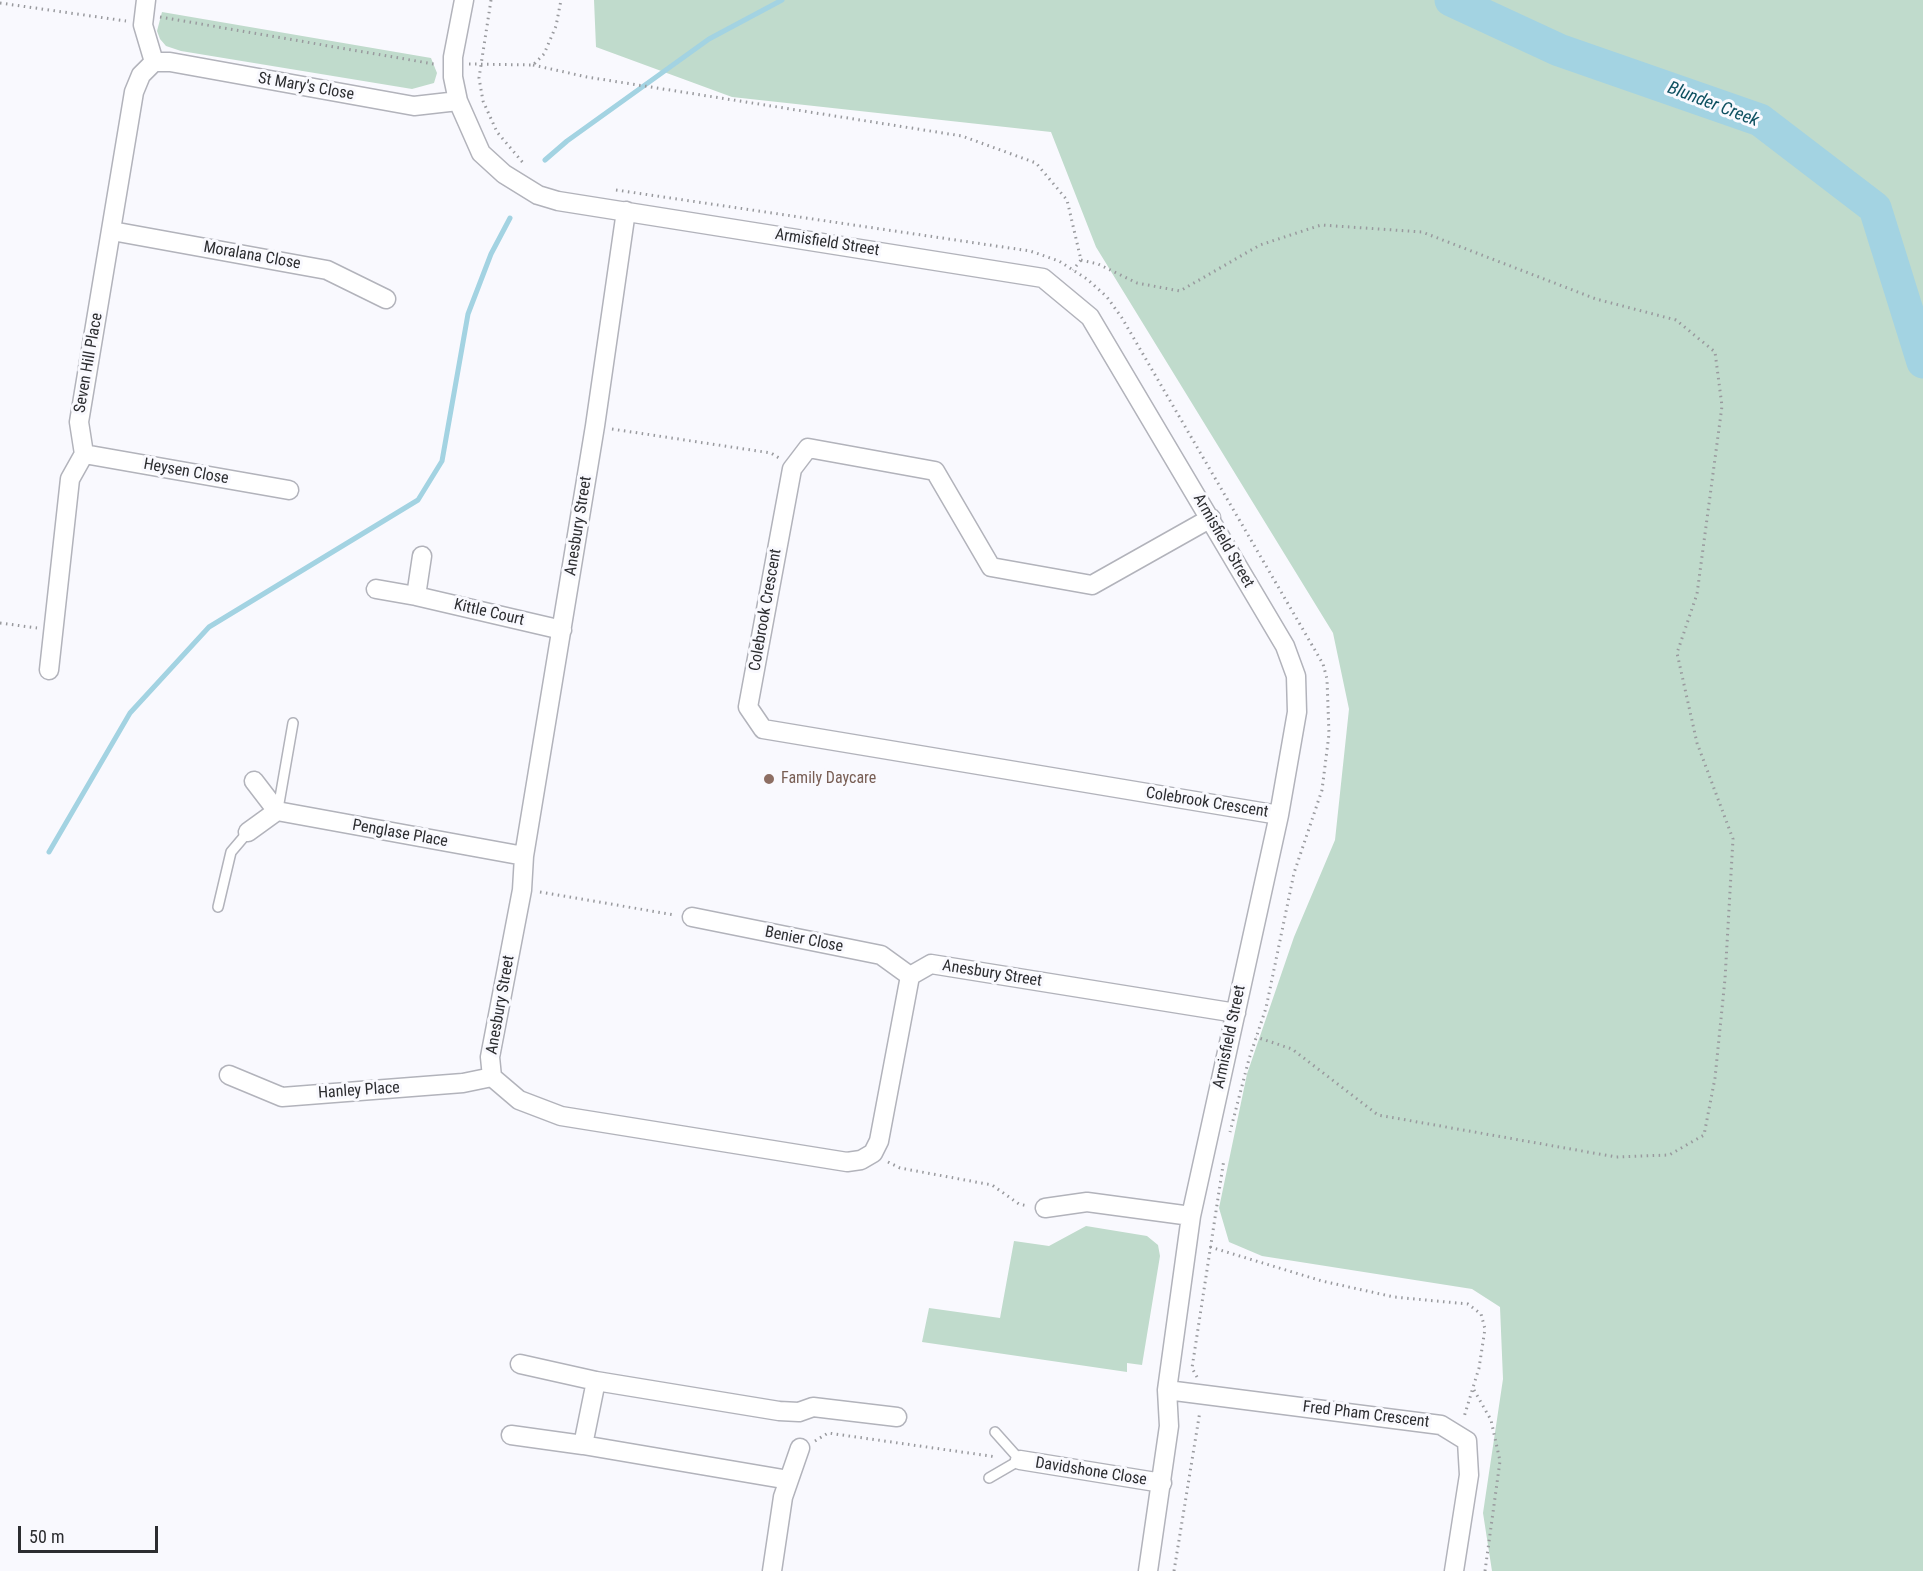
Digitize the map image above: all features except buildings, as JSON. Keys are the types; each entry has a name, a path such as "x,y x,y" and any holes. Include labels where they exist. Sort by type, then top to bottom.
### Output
{"street":[{"path":"146,0 143,26 154,62"},
{"name":"Armisfield Street","path":"464,0 453,69 458,101 481,153 504,174 538,195 558,201 1042,278 1090,316 1285,646 1296,676 1296,712 1279,815 1191,1216 1167,1390 1169,1426 1148,1571"},
{"name":"St Mary's Close","path":"154,62 414,106 458,101"},
{"name":"Seven Hill Place","path":"84,454 79,422 134,92 141,75 154,62"},
{"name":"Anesbury Street","path":"626,211 596,426 524,856 522,890 490,1057 492,1077 519,1100 561,1116 847,1162 861,1160 873,1153"},
{"name":"Moralana Close","path":"112,231 327,270 386,298"},
{"path":"792,468 808,448 935,471 992,567 1092,585 1211,518"},
{"path":"49,670 51,630 70,479 84,454"},
{"name":"Heysen Close","path":"84,454 289,490"},
{"name":"Colebrook Crescent","path":"792,468 748,707 763,729 1279,815"},
{"path":"416,596 422,556"},
{"name":"Kittle Court","path":"376,589 562,630"},
{"path":"248,832 277,811 254,781"},
{"name":"Penglase Place","path":"277,811 524,856"},
{"name":"Benier Close","path":"692,917 881,955 910,976"},
{"name":"Anesbury Street","path":"910,976 931,964 1236,1013"},
{"path":"873,1153 879,1141 910,976"},
{"name":"Hanley Place","path":"229,1075 282,1097 463,1083 492,1077"},
{"path":"1045,1208 1087,1202 1191,1216"},
{"path":"520,1364 596,1381 779,1411 799,1412 813,1407 897,1417"},
{"path":"582,1445 596,1381"},
{"name":"Fred Pham Crescent","path":"1167,1390 1441,1425 1457,1435"},
{"path":"511,1435 789,1480"},
{"path":"1454,1571 1469,1475 1467,1441 1457,1435"},
{"path":"772,1571 783,1497 800,1448"},
{"name":"Davidshone Close","path":"1020,1460 1162,1483"}],"lane":[{"path":"277,811 293,723"},
{"path":"218,907 231,852 248,832"},
{"path":"989,1478 1020,1460 994,1432"}],"path":[{"path":"25,6 26,0"},
{"path":"491,0 479,78 483,101 497,132 512,152 529,168"},
{"path":"533,65 544,54 556,26 561,0"},
{"path":"0,3 125,21 137,29 158,17 428,61 441,68 453,69 481,62 533,65 587,77 962,136 1036,163 1066,200 1081,260"},
{"path":"614,190 1030,251 1059,261 1073,270 1107,297 1122,318 1323,664 1327,679 1329,734 1322,790 1294,873 1266,1008 1229,1137"},
{"path":"1081,260 1098,264 1137,283 1180,291 1260,245 1321,225 1422,232 1596,299 1676,320 1715,352 1722,406 1697,594 1677,653 1697,743 1733,839 1718,1056 1704,1135 1669,1155 1616,1157 1378,1115 1292,1049 1256,1037"},
{"path":"1073,270 1081,260"},
{"path":"596,426 771,453 792,468"},
{"path":"0,623 51,630"},
{"path":"522,890 692,917"},
{"path":"1174,1571 1204,1387 1192,1368 1226,1148"},
{"path":"873,1153 900,1168 992,1185 1019,1204 1045,1208"},
{"path":"1210,1247 1332,1283 1394,1297 1468,1304 1481,1314 1485,1329 1473,1389 1457,1435"},
{"path":"1473,1389 1491,1420 1500,1461 1485,1571"},
{"path":"800,1448 828,1434 1020,1460"}],"green space":[{"path":"594,0 1923,0 1923,1571 1492,1571 1483,1513 1503,1379 1500,1307 1472,1289 1262,1256 1229,1242 1219,1208 1247,1074 1294,937 1335,840 1349,709 1333,633 1096,247 1051,132 732,97 596,47"},
{"path":"162,12 431,58 437,73 434,83 412,89 181,51 166,46 160,39 157,31"},
{"path":"1086,1226 1147,1236 1158,1245 1160,1256 1142,1365 1127,1363 1127,1372 922,1342 929,1308 1000,1318 1014,1241 1049,1246"}],"waterway":[{"path":"545,160 567,141 709,39 782,0"},
{"name":"Blunder Creek","path":"1451,0 1559,50 1760,120 1875,208 1923,362"},
{"path":"49,852 130,713 209,627 418,500 442,461 468,314 491,254 510,218"}],"place":[{"name":"Family Daycare","path":"769,779"}]}
